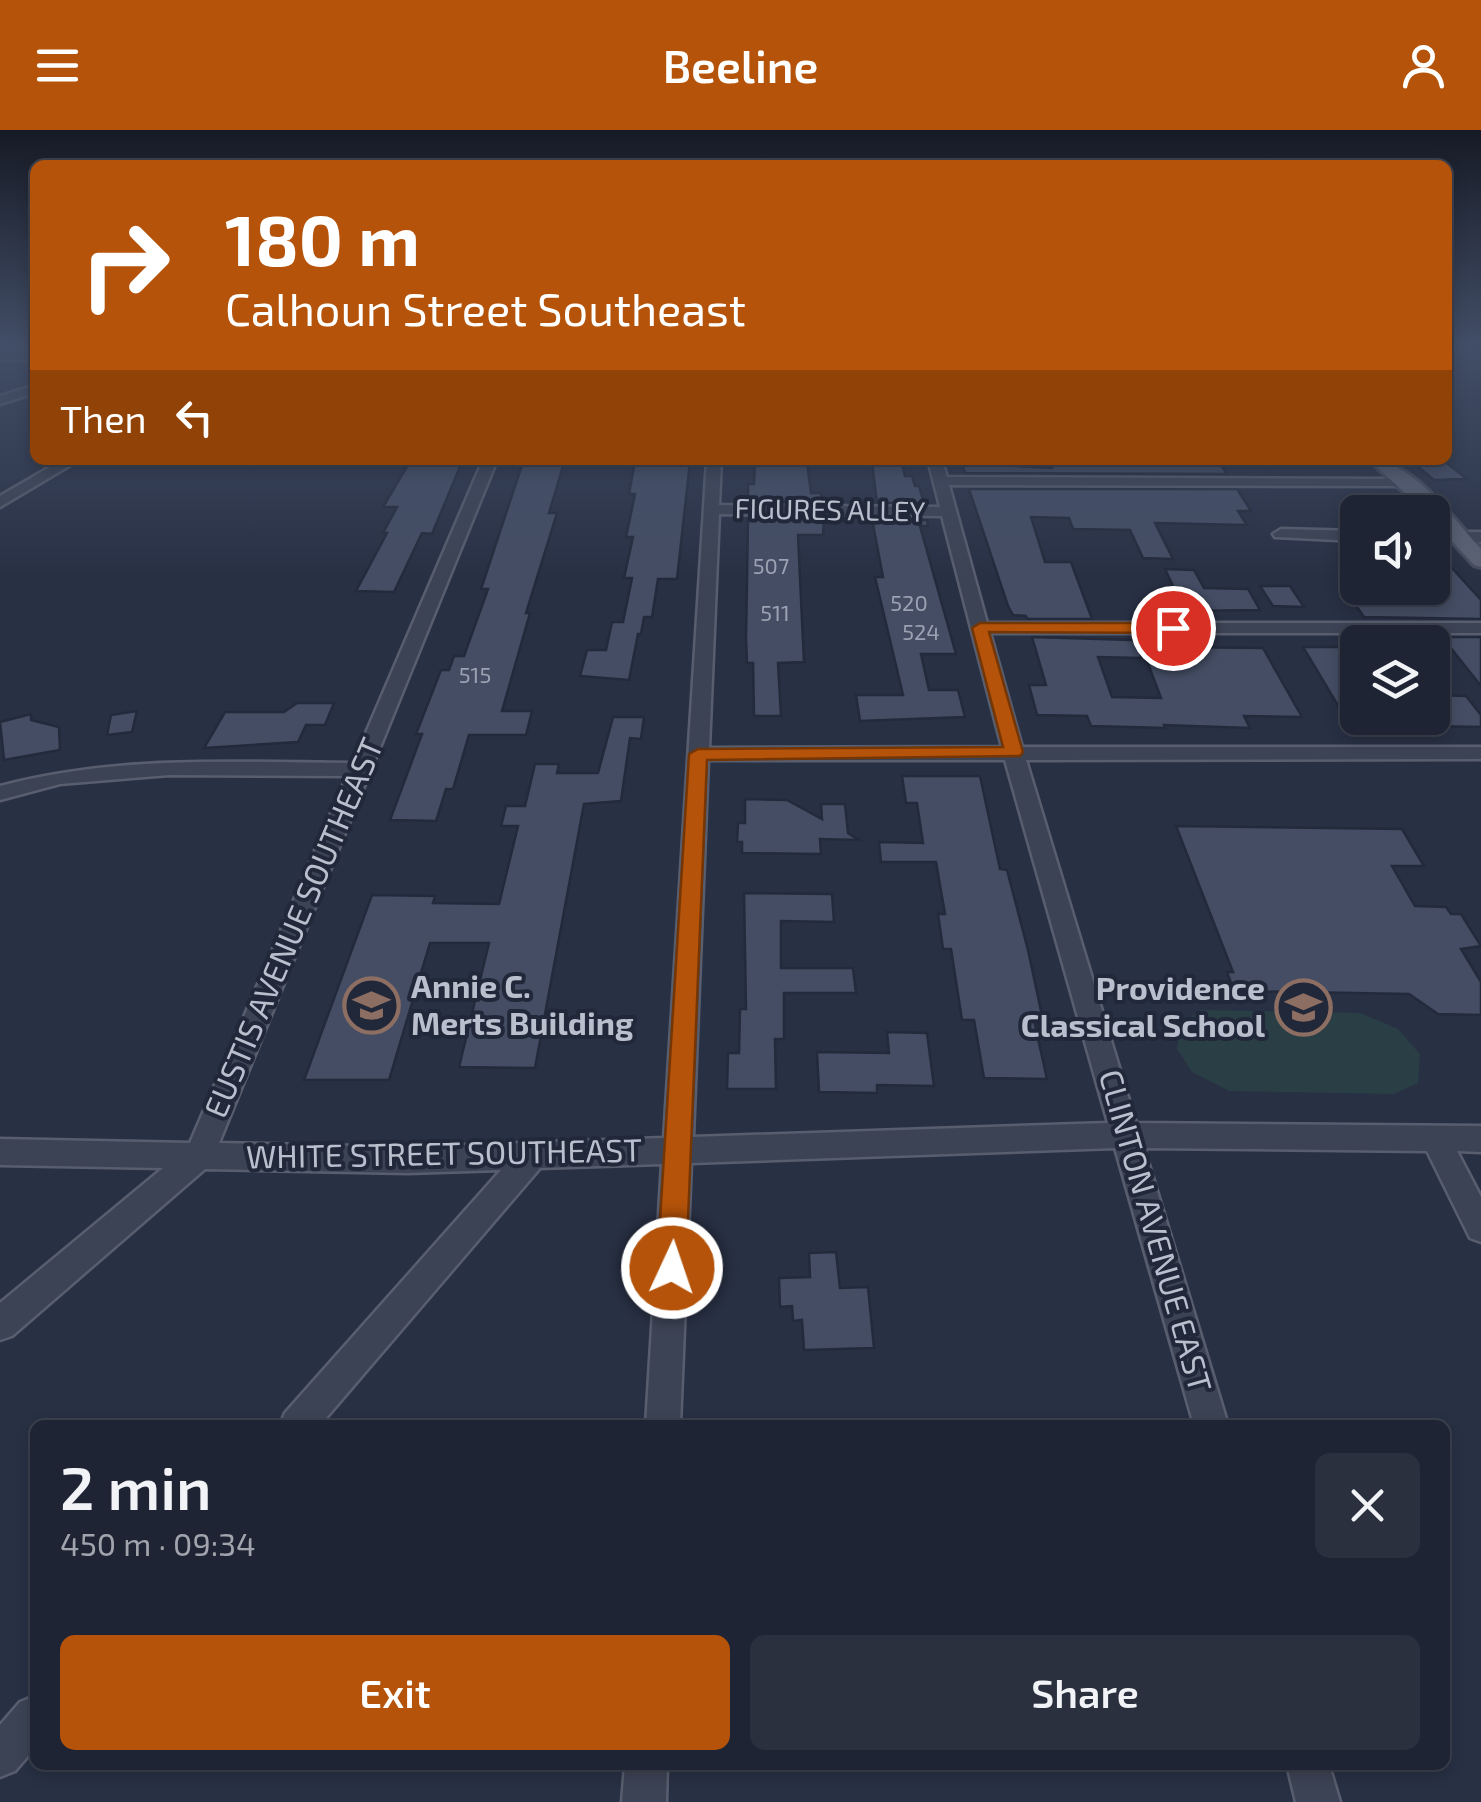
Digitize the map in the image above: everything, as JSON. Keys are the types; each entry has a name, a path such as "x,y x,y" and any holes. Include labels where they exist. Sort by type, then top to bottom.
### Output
{"main road":[{"path":"1385,465 1408,483 1481,562"}],"street":[{"path":"0,502 63,465"},
{"name":"EUSTIS AVENUE SOUTHEAST","path":"0,1324 198,1156 488,465"},
{"path":"664,1420 714,465"},
{"name":"CLINTON AVENUE EAST","path":"937,465 1013,752 1210,1420"},
{"path":"941,481 1408,483"},
{"name":"FIGURES ALLEY","path":"711,508 949,512"},
{"path":"1281,534 1340,536"},
{"path":"1450,537 1481,537"},
{"path":"980,628 1481,628"},
{"path":"698,754 1481,753"},
{"path":"0,793 60,777 170,768 360,770"},
{"name":"WHITE STREET SOUTHEAST","path":"0,1152 408,1160 1128,1135 1481,1139"},
{"path":"1436,1139 1481,1228"},
{"path":"301,1420 532,1156"},
{"path":"0,1756 30,1723"},
{"path":"644,1802 646,1770"},
{"path":"1309,1770 1318,1802"}],"shaded area":[{"path":"1200,1010 1360,1013 1398,1029 1420,1054 1418,1083 1394,1094 1229,1091 1192,1072 1177,1049 1180,1026"}],"building":[{"path":"408,465 461,465 432,534 422,533 394,592 356,591 397,507 383,507"},
{"path":"522,465 563,465 549,513 557,513 526,613 530,613 502,711 532,711 526,735 469,735 453,789 446,789 436,821 390,820 422,734 416,734 441,670 449,670 454,656 464,656 488,589 481,589"},
{"path":"634,465 690,465 677,579 658,579 652,617 644,617 629,680 580,676 587,650 606,650 612,622 623,622 632,578 624,578 633,537 626,537 635,494 629,494"},
{"path":"755,465 807,465 811,493 821,493 822,502 748,502 748,484 754,484"},
{"path":"872,465 902,465 905,476 912,476 915,486 919,486 924,503 877,503"},
{"path":"963,465 1052,468 1051,465 1221,465 1227,474 965,473"},
{"path":"1416,465 1449,465 1467,479 1434,480"},
{"path":"969,489 1237,489 1251,511 1238,511 1247,525 1155,523 1173,559 1143,558 1130,530 1073,529 1069,518 1031,517 1045,562 1071,562 1092,619 1027,619 1013,615 1008,606"},
{"path":"748,518 824,519 823,535 798,535 804,662 778,663 781,716 754,716 753,663 747,663 746,639"},
{"path":"872,519 927,520 928,526 920,526 956,654 921,654 929,690 958,690 965,717 860,721 856,695 903,695 875,577 883,577"},
{"path":"1450,566 1481,600 1481,619 1364,617 1356,605 1450,605"},
{"path":"1165,569 1194,570 1204,588 1248,589 1260,610 1185,611"},
{"path":"1260,586 1290,586 1304,607 1273,606"},
{"path":"1032,637 1164,641 1167,647 1263,648 1302,717 1244,716 1250,728 1091,726 1087,716 1037,715 1029,685 1046,685","holes":["1141,645 1161,698 1112,697 1098,657 1141,658"]},
{"path":"1450,637 1481,637 1481,686 1450,647"},
{"path":"1303,647 1340,647 1340,709"},
{"path":"1450,696 1466,696 1481,715 1481,727 1450,726"},
{"path":"297,703 334,703 325,725 306,725 298,742 204,748 225,712 284,712"},
{"path":"137,711 132,732 107,735 111,715"},
{"path":"31,714 31,720 59,727 60,750 4,760 0,722"},
{"name":"Annie C. Merts Building","path":"613,717 644,717 641,739 630,738 621,801 584,804 535,1068 459,1067 489,943 430,943 389,1080 304,1080 372,895 435,896 433,903 499,904 518,826 501,826 506,806 525,806 535,764 559,764 557,773 598,773"},
{"path":"902,776 980,776 1000,869 1007,870 1028,950 1043,1020 1034,1020 1047,1079 984,1078 974,1020 962,1020 951,949 943,949 938,914 945,914 936,862 881,862 879,842 923,843 917,803 906,803"},
{"path":"745,799 787,800 822,819 821,804 845,804 848,833 859,840 820,839 821,854 742,853 742,842 737,842 738,823 745,823"},
{"path":"1176,826 1402,829 1424,866 1392,866 1415,906 1446,907 1451,914 1461,914 1481,946 1461,949 1481,982 1481,1015 1438,1014 1409,994 1234,991 1227,972 1233,972"},
{"path":"744,893 832,894 834,922 781,921 781,968 853,968 856,993 784,993 784,1039 775,1039 776,1089 727,1089 728,1053 739,1053 740,1009 746,1009"},
{"path":"887,1032 927,1033 934,1086 877,1085 877,1093 819,1092 817,1052 889,1053"},
{"path":"836,1252 840,1288 868,1287 874,1348 804,1350 802,1320 793,1321 792,1306 780,1307 779,1278 810,1277 809,1253"}],"place":[{"name":"Annie C. Merts Building","path":"372,1005"},
{"name":"Providence Classical School","path":"1304,1007"}],"route":[{"path":"672,1268 698,754 1013,752 980,628 1173,628"}]}
